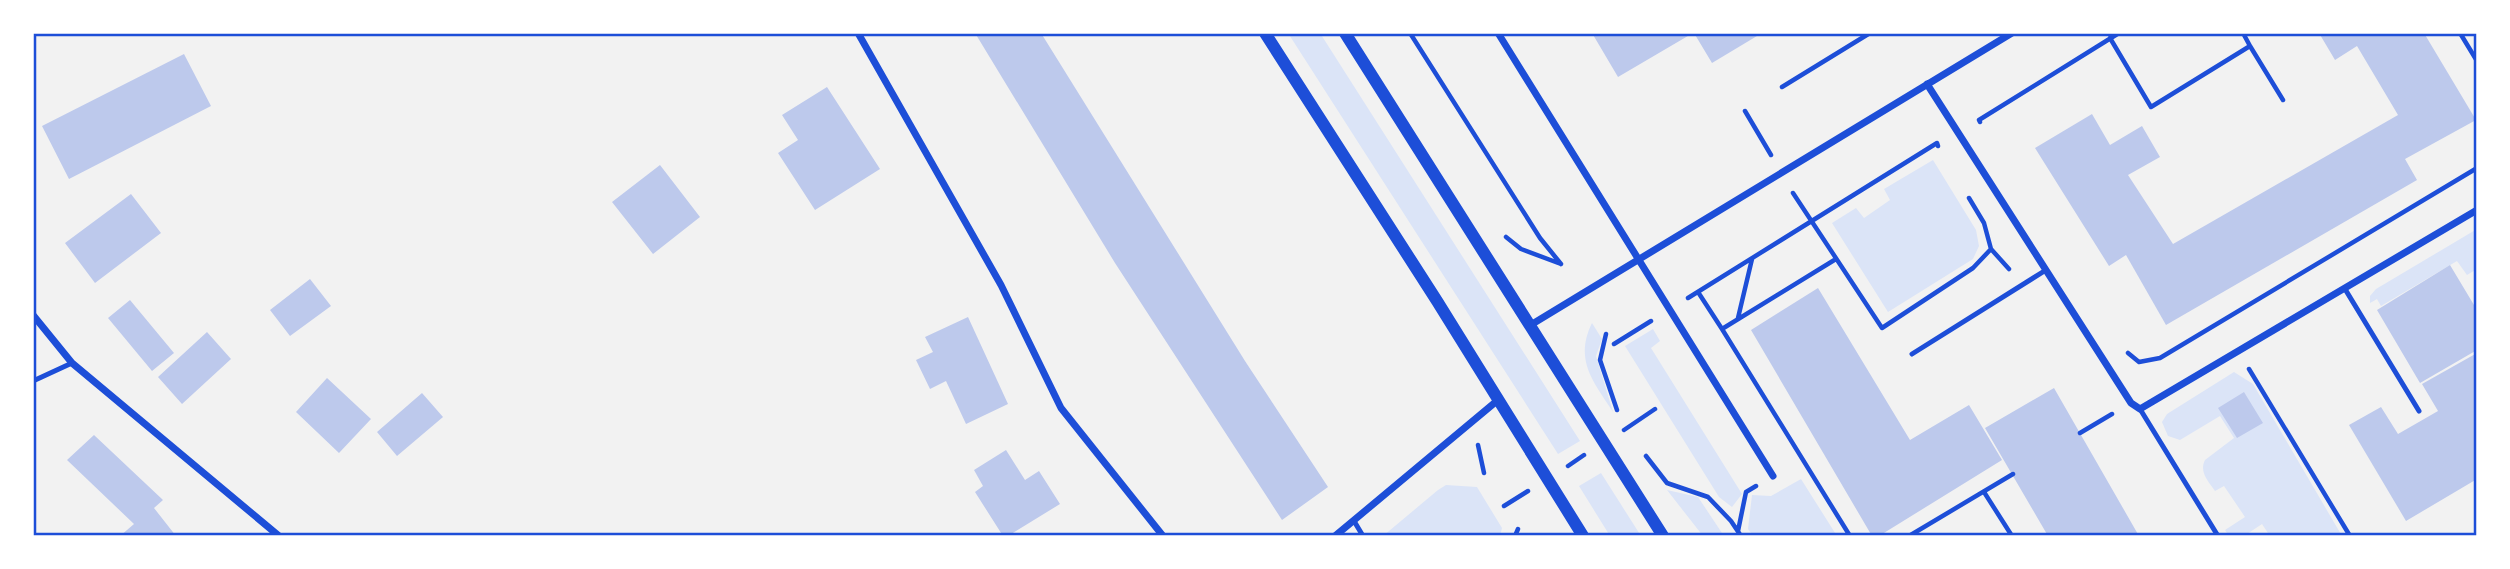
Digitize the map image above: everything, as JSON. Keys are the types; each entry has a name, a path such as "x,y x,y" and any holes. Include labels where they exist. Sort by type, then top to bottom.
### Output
{"street":[{"path":"858,33 1001,285 1061,408 1163,536"},
{"path":"1265,33 1437,301 1583,536"},
{"path":"1345,33 1663,536"},
{"path":"1498,33 1773,477"},
{"path":"1529,327 2012,33"},
{"path":"1927,84 2131,402 2140,409 2477,210"},
{"path":"33,315 72,363 279,536"},
{"path":"1335,536 1498,400"}],"lane":[{"path":"1912,354 2046,270"},
{"path":"2345,289 2419,411"},
{"path":"33,381 72,363"},
{"path":"2140,409 2218,536"},
{"path":"1354,521 1363,536"}],"path":[{"path":"1410,33 1540,238 1561,264 1536,255"},
{"path":"1783,88 1870,33"},
{"path":"1986,131 1979,120 2119,33"},
{"path":"2243,33 2283,100"},
{"path":"2460,33 2477,61"},
{"path":"2110,38 2151,107 2250,46"},
{"path":"1745,111 1811,223 1882,328 1973,268 1991,249 1984,223 1966,193"},
{"path":"1614,344 1937,144 1942,153"},
{"path":"2120,345 2140,362 2160,358 2477,168"},
{"path":"1737,319 1752,258"},
{"path":"1722,329 1836,259"},
{"path":"1698,292 1850,536"},
{"path":"1606,334 1600,360 1611,399 1619,416"},
{"path":"2238,352 2350,536"},
{"path":"1627,428 1655,410"},
{"path":"2080,433 2116,412"},
{"path":"1473,421 1484,473"},
{"path":"1623,422 1631,434"},
{"path":"1642,450 1667,483 1708,496 1731,520 1741,536"},
{"path":"1909,536 2013,474"},
{"path":"1984,492 2012,536"},
{"path":"1517,536 1518,528"}],"shaded area":[{"path":"1288,33 1320,33 1580,441 1558,454"},
{"path":"1933,160 1976,230 1979,246 1973,259 1888,312 1832,223 1856,208 1864,218 1890,200 1884,189"},
{"path":"2477,229 2477,269 2467,275 2457,261 2381,306 2377,299 2370,303 2370,296 2376,289"},
{"path":"1592,323 1602,339 1596,356 1613,412 1593,380 1585,359 1587,336"},
{"path":"1653,329 1660,341 1651,348 1742,494 1732,507 1719,497 1625,346"},
{"path":"2234,372 2253,384 2342,536 2270,536 2262,524 2244,536 2229,536 2225,530 2245,517 2224,486 2215,491 2205,476 2203,464 2234,438 2220,416 2180,440 2168,436 2162,422 2167,414"},
{"path":"1601,473 1641,536 1610,536 1579,486"},
{"path":"1801,479 1837,536 1753,536 1748,529 1752,495 1771,496"},
{"path":"1446,485 1477,487 1502,528 1500,536 1383,536 1438,490"},
{"path":"1667,490 1698,497 1724,536 1703,536"}],"building":[{"path":"975,33 1041,33 1245,361 1328,487 1282,520 1115,263"},
{"path":"1592,33 1693,33 1618,77"},
{"path":"1694,33 1762,33 1712,63"},
{"path":"2319,33 2424,33 2476,120 2405,159 2417,180 2166,325 2126,255 2109,266 2035,148 2092,114 2110,145 2142,126 2160,157 2128,175 2173,244 2398,115 2357,46 2335,60"},
{"path":"184,54 211,106 69,179 42,126"},
{"path":"827,87 880,169 815,210 778,153 798,140 782,115"},
{"path":"660,165 700,217 653,254 612,202"},
{"path":"131,194 161,233 95,283 65,243"},
{"path":"2450,265 2477,310 2477,350 2420,383 2377,310"},
{"path":"310,279 331,306 290,336 270,310"},
{"path":"1818,288 1910,440 1969,405 2002,460 1879,536 1872,536 1751,330"},
{"path":"130,300 174,353 152,371 108,318"},
{"path":"968,317 1008,404 966,424 946,381 930,389 916,360 933,352 925,337"},
{"path":"207,332 231,359 182,404 158,377"},
{"path":"2477,353 2477,479 2406,521 2349,425 2381,407 2398,434 2438,411 2422,384"},
{"path":"327,378 371,419 339,453 296,412"},
{"path":"2054,388 2139,536 2048,536 1985,428"},
{"path":"2244,392 2263,423 2237,438 2218,408"},
{"path":"422,393 443,417 397,456 377,432"},
{"path":"94,435 163,500 154,508 176,536 120,536 134,524 67,460"},
{"path":"1006,450 1025,480 1039,471 1060,504 1008,536 1003,536 975,492 983,486 974,470"}]}
